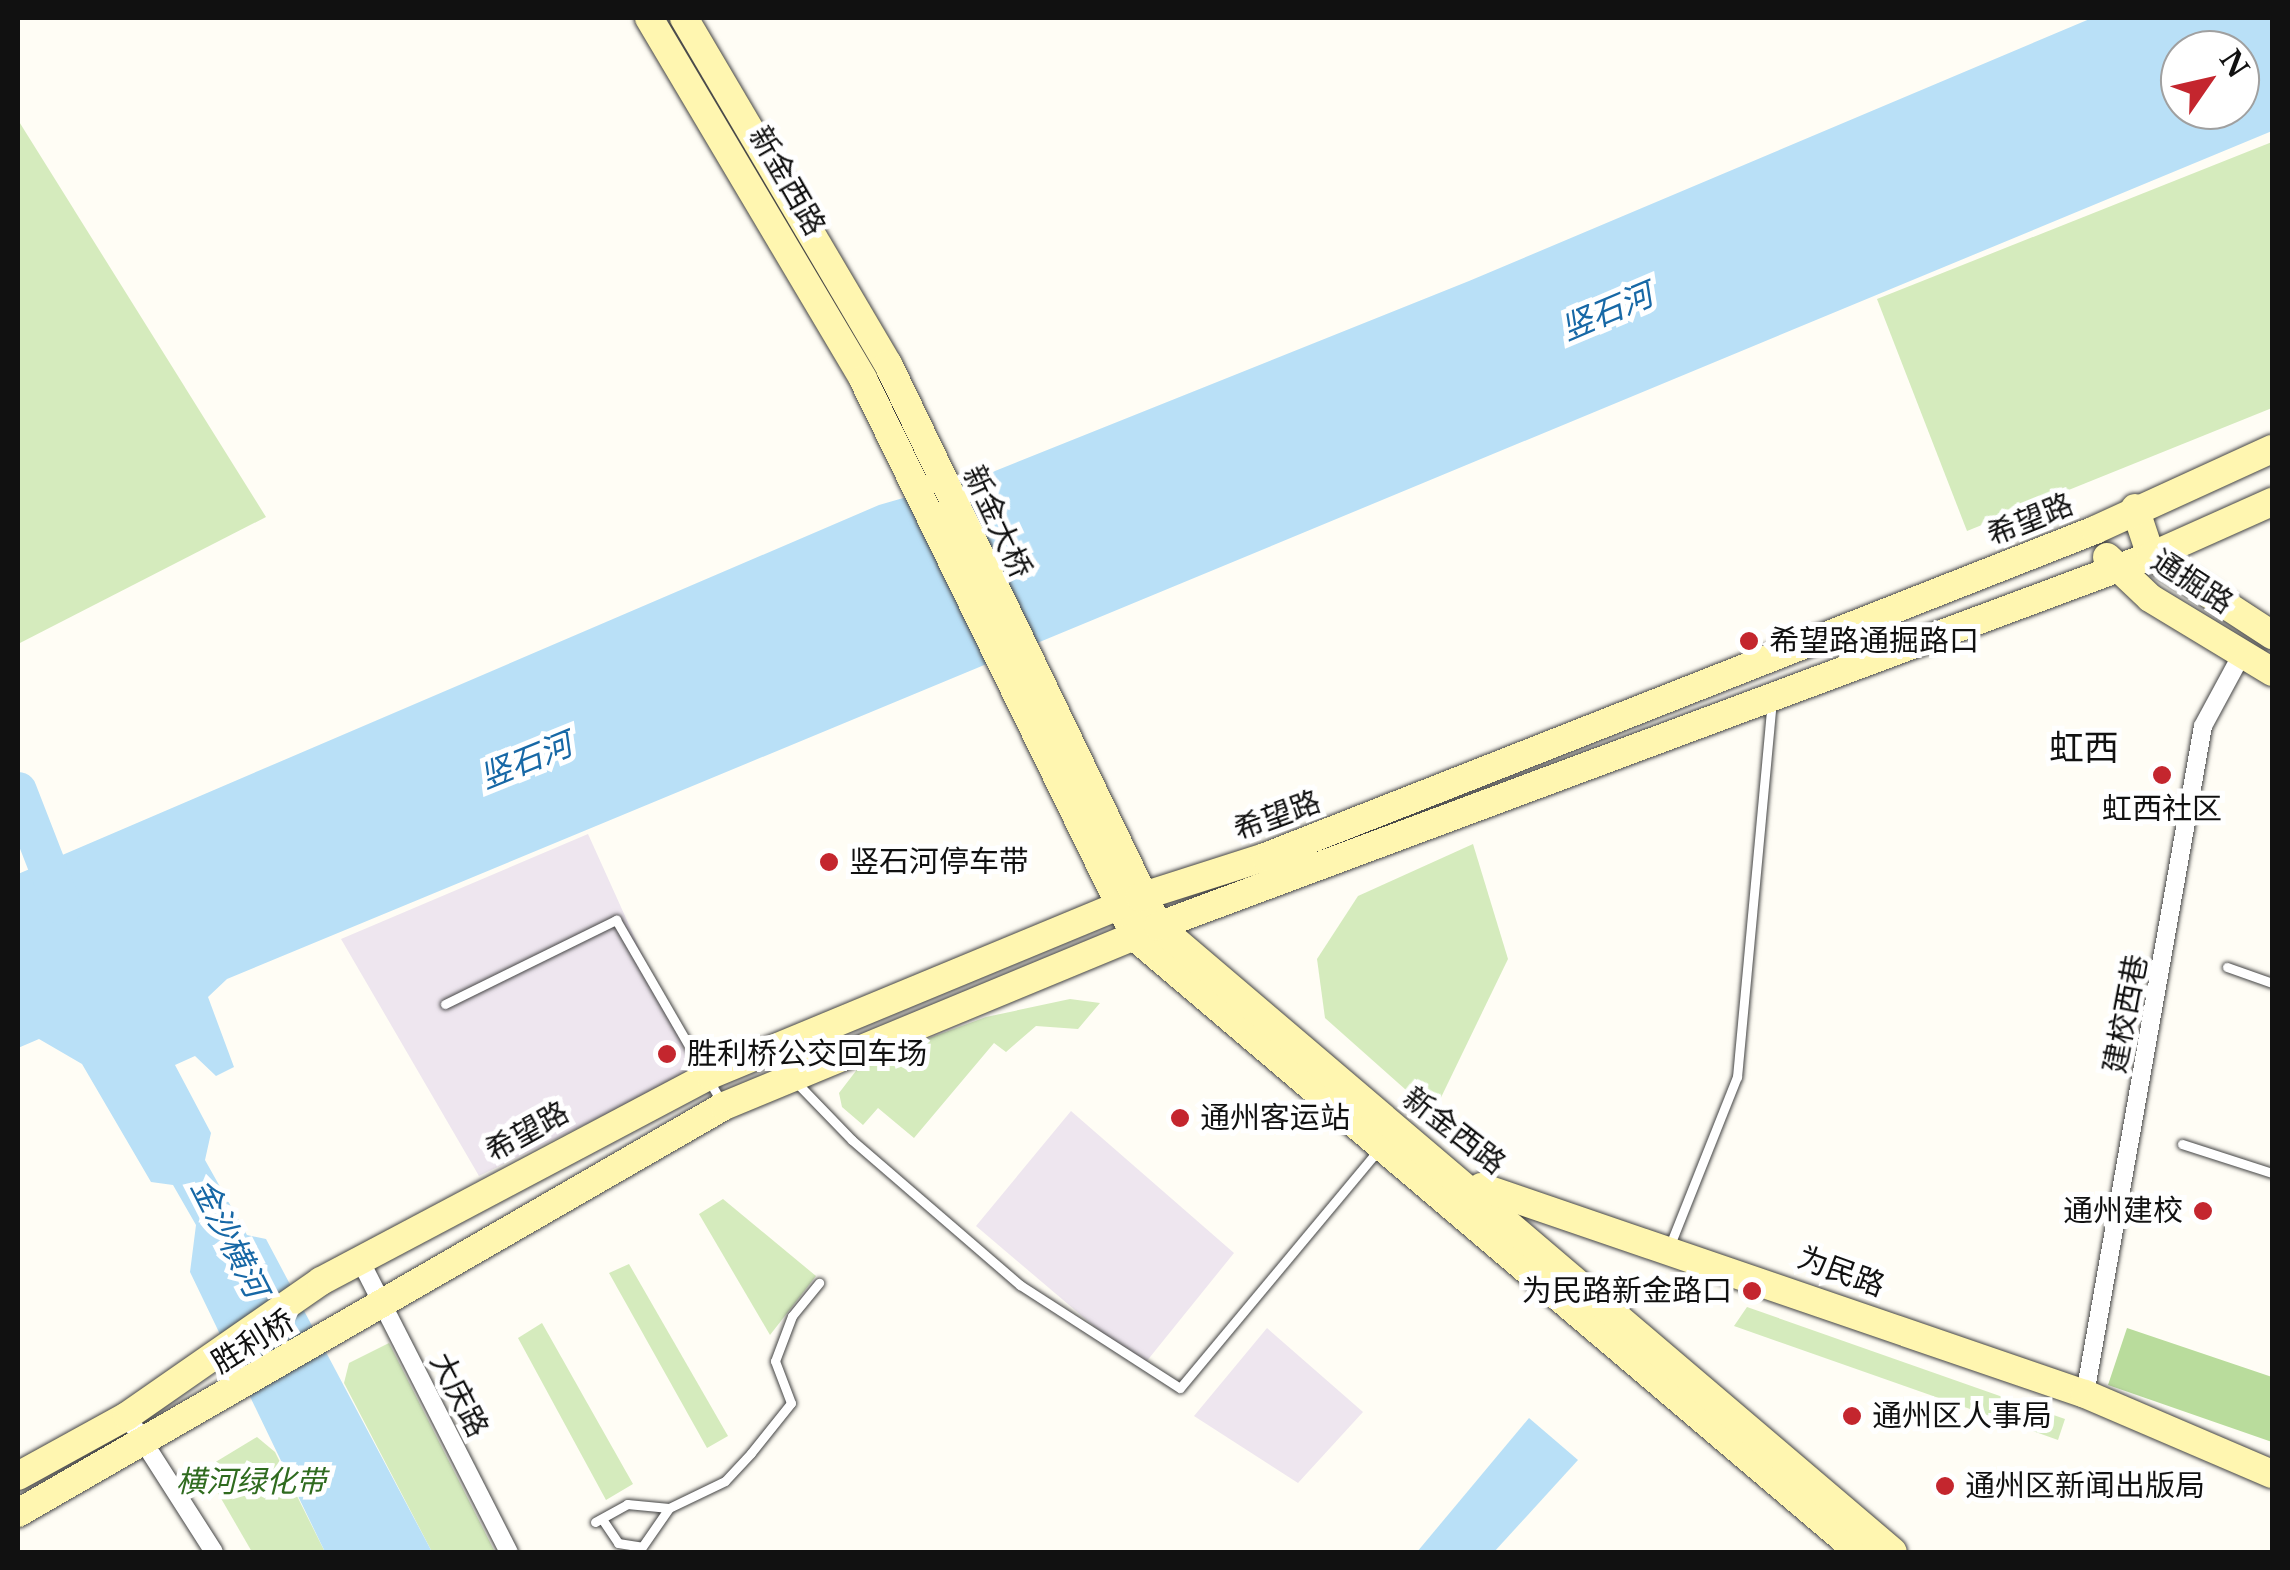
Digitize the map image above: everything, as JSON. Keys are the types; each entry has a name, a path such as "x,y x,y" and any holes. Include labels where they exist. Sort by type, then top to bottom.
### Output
{"main road":[{"name":"新金西路","path":"649,18 863,379"},
{"name":"新金西路","path":"684,18 888,364"},
{"name":"新金大桥","path":"888,364 1036,712"},
{"name":"新金大桥","path":"863,379 1036,712"},
{"name":"希望路","path":"322,1281 710,1076 777,1045 1128,902 2095,530 2135,508 2272,449"},
{"name":"希望路","path":"348,1322 724,1106 1147,932 1772,699 2112,567 2151,556 2272,502"},
{"name":"通掘路","path":"2135,508 2151,556 2272,635"},
{"name":"通掘路","path":"2095,530 2112,567 2272,672"},
{"name":"新金西路","path":"1036,712 1128,902 1147,932 1390,1135 1859,1552"},
{"name":"为民路","path":"1390,1135 1469,1183 1670,1245 2085,1394 2272,1474"},
{"name":"新金西路","path":"1469,1183 1893,1552"},
{"name":"胜利桥","path":"127,1416 322,1281"},
{"name":"胜利桥","path":"146,1447 348,1322"},
{"path":"18,1476 127,1416"},
{"path":"18,1513 146,1447"}],"street":[{"name":"建校西巷","path":"2085,1394 2204,726 2243,652"},
{"name":"大庆路","path":"361,1262 509,1552"},
{"path":"127,1416 214,1552"}],"lane":[{"path":"1670,1245 1737,1077 1772,699"},
{"path":"446,1004 616,920 724,1106"},
{"path":"2227,967 2272,983"},
{"path":"777,1045 792,1078 1020,1285 1180,1388 1390,1135"},
{"path":"2182,1144 2272,1173"},
{"path":"669,1508 627,1504 598,1520 618,1543 642,1547 669,1508 725,1481 791,1403 775,1361 792,1316 819,1283"}],"shaded area":[{"path":"588,834 695,1071 479,1176 341,939"},
{"path":"1071,1111 1234,1253 1142,1367 976,1226"},
{"path":"1267,1328 1363,1412 1298,1483 1194,1416"}],"green space":[{"path":"18,120 266,517 18,644"},
{"path":"2272,142 2272,408 1967,531 1877,299"},
{"path":"1473,844 1508,959 1433,1114 1325,1018 1317,959 1358,896"},
{"path":"1070,999 1100,1003 1078,1029 1036,1026 1006,1052 994,1043 914,1138 878,1108 863,1125 842,1107 839,1093 862,1063 986,1017"},
{"path":"723,1199 816,1276 770,1335 699,1214"},
{"path":"629,1264 728,1436 707,1448 609,1273"},
{"path":"1747,1307 2065,1419 2058,1440 1734,1326"},
{"path":"542,1323 633,1484 606,1500 518,1338"},
{"path":"2127,1328 2272,1377 2272,1442 2108,1385"},
{"name":"横河绿化带","path":"389,1343 495,1552 432,1552 344,1383 349,1363"},
{"name":"横河绿化带","path":"257,1437 275,1452 325,1552 252,1552 204,1469"}],"water":[{"path":"2092,18 2272,18 2272,131 227,979 208,997 234,1067 216,1076 195,1056 175,1065 211,1133 205,1160 247,1235 266,1239 432,1552 325,1552 190,1272 196,1225 173,1185 151,1182 82,1064 39,1039 18,1048 18,874 879,505 990,473 1469,281"},
{"path":"1529,1418 1578,1460 1494,1552 1417,1552"}],"waterway":[{"path":"18,791 63,907"}],"place":[{"name":"希望路通掘路口","path":"1749,641"},
{"name":"虹西社区","path":"2162,775"},
{"name":"竖石河停车带","path":"829,862"},
{"name":"胜利桥公交回车场","path":"667,1054"},
{"name":"通州客运站","path":"1180,1118"},
{"name":"通州建校","path":"2203,1211"},
{"name":"为民路新金路口","path":"1752,1291"},
{"name":"通州区人事局","path":"1852,1416"},
{"name":"通州区新闻出版局","path":"1945,1486"}],"district":[{"name":"虹西","path":"2084,748"}],"water label":[{"name":"竖石河","path":"1607,312"},
{"name":"竖石河","path":"526,761"},
{"name":"金沙横河","path":"229,1238"}]}
